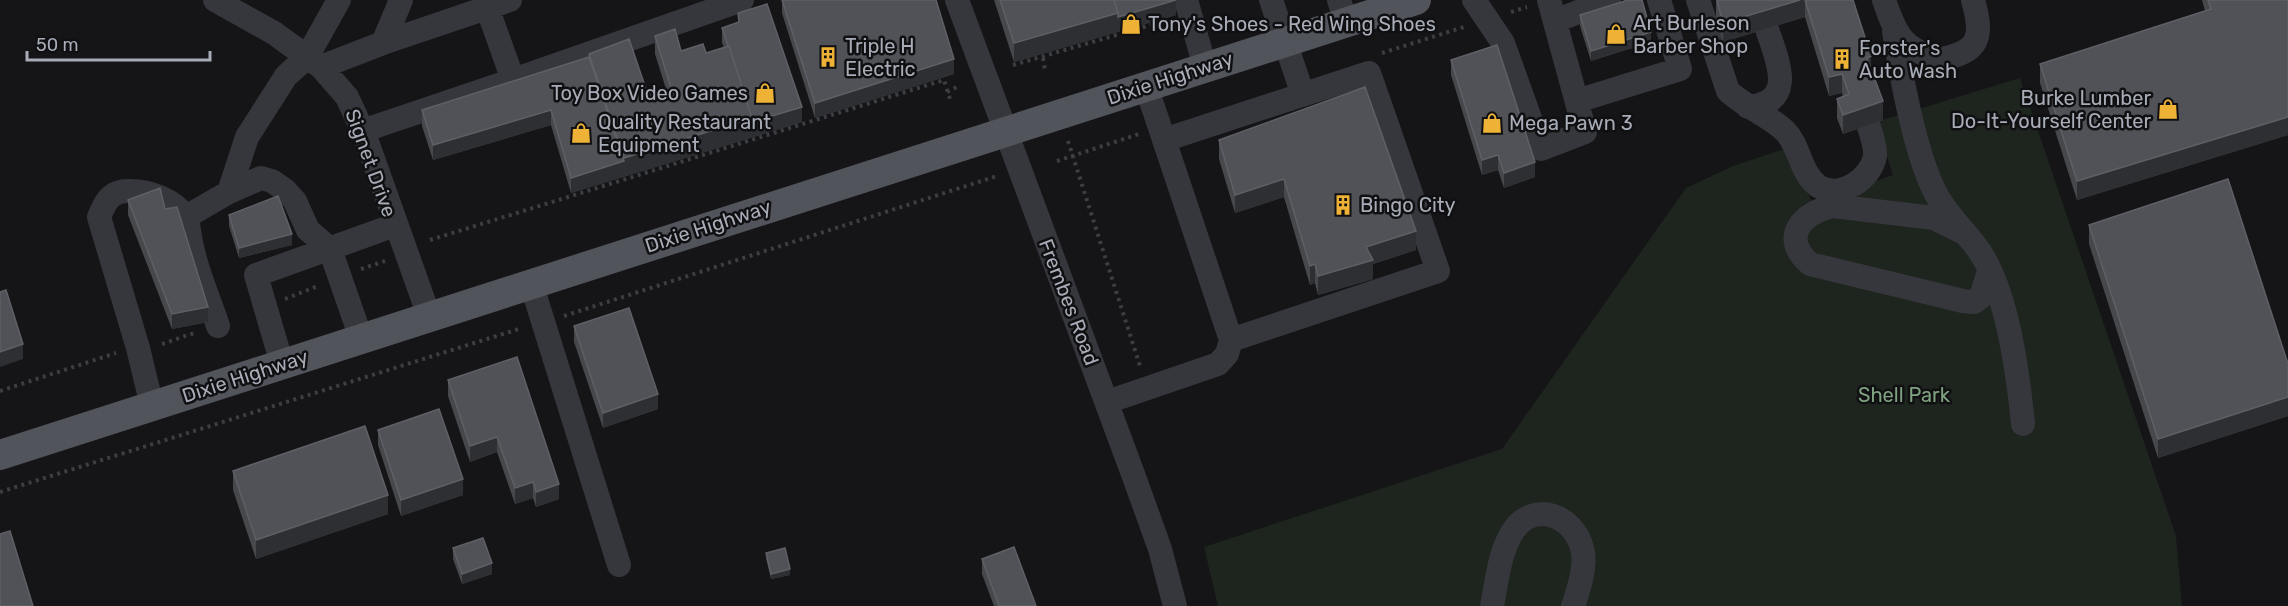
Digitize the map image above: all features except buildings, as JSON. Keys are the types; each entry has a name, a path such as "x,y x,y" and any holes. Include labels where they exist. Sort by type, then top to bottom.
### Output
{"main road":[{"name":"Dixie Highway","path":"0,455 1284,42 1342,11 1406,2"}],"street":[{"name":"Signet Drive","path":"215,0 274,33 314,62 347,97 362,131 429,316"},
{"path":"314,62 339,0"},
{"path":"383,43 401,0"},
{"path":"229,192 247,138 286,76 314,62 383,43 510,0"},
{"name":"Frembes Road","path":"957,0 1160,549 1175,606"},
{"path":"1271,0 1303,95"},
{"path":"1474,0 1503,43 1541,149 1586,132 1552,10 1609,0"},
{"path":"1577,101 1680,69 1659,0"},
{"path":"1698,0 1728,91 1784,130 1794,142 1810,176 1818,186 1828,189 1852,186 1868,174 1875,154 1868,124"},
{"path":"1884,0 1894,31 1919,146 1934,191 1981,253 2011,338 2023,424"},
{"path":"1959,0 1968,33 1964,52"},
{"path":"1894,31 1909,46 1938,60 1964,52 1977,39 1980,25 1973,0"},
{"path":"362,131 734,1"},
{"path":"1187,4 1205,68"},
{"path":"487,8 513,80"},
{"path":"1748,107 1767,102 1779,89 1781,75 1767,29"},
{"path":"1164,140 1369,73 1438,271 1231,340"},
{"path":"1107,402 1218,364 1227,354 1231,340 1146,86"},
{"path":"186,217 229,192 261,178 272,181 295,201 308,230 330,249 361,338"},
{"path":"152,406 138,348 99,217 106,200 113,193 126,190 145,192 167,201 186,217 193,255 218,326"},
{"path":"1964,233 1934,218 1833,206 1806,216 1798,229 1794,243 1801,256 1810,264 1964,301 1974,302 1981,297 1989,271"},
{"path":"282,363 256,275 395,225"},
{"path":"531,283 619,565"},
{"path":"1492,606 1505,547 1514,530 1528,517 1543,512 1557,516 1572,527 1582,548 1580,586 1573,606"}],"path":[{"path":"1013,65 1177,17 1187,4"},
{"path":"1043,58 1045,70"},
{"path":"430,240 944,80 950,99"},
{"path":"947,92 960,86"},
{"path":"1068,141 1141,370"},
{"path":"0,492 543,322 1000,175"},
{"path":"977,176 979,182"}],"green space":[{"name":"Shell Park","path":"2020,78 2176,536 2182,606 1218,606 1204,547 1502,449 1686,188 1733,166 1790,147 1812,203 1893,175 1876,122"}],"place":[{"name":"Tony's Shoes - Red Wing Shoes","path":"1131,24"},
{"name":"Art Burleson Barber Shop","path":"1616,34"},
{"name":"Triple H Electric","path":"828,57"},
{"name":"Forster's Auto Wash","path":"1842,59"},
{"name":"Toy Box Video Games","path":"765,93"},
{"name":"Burke Lumber Do-It-Yourself Center","path":"2168,109"},
{"name":"Mega Pawn 3","path":"1492,123"},
{"name":"Quality Restaurant Equipment","path":"581,133"},
{"name":"Bingo City","path":"1343,205"}]}
